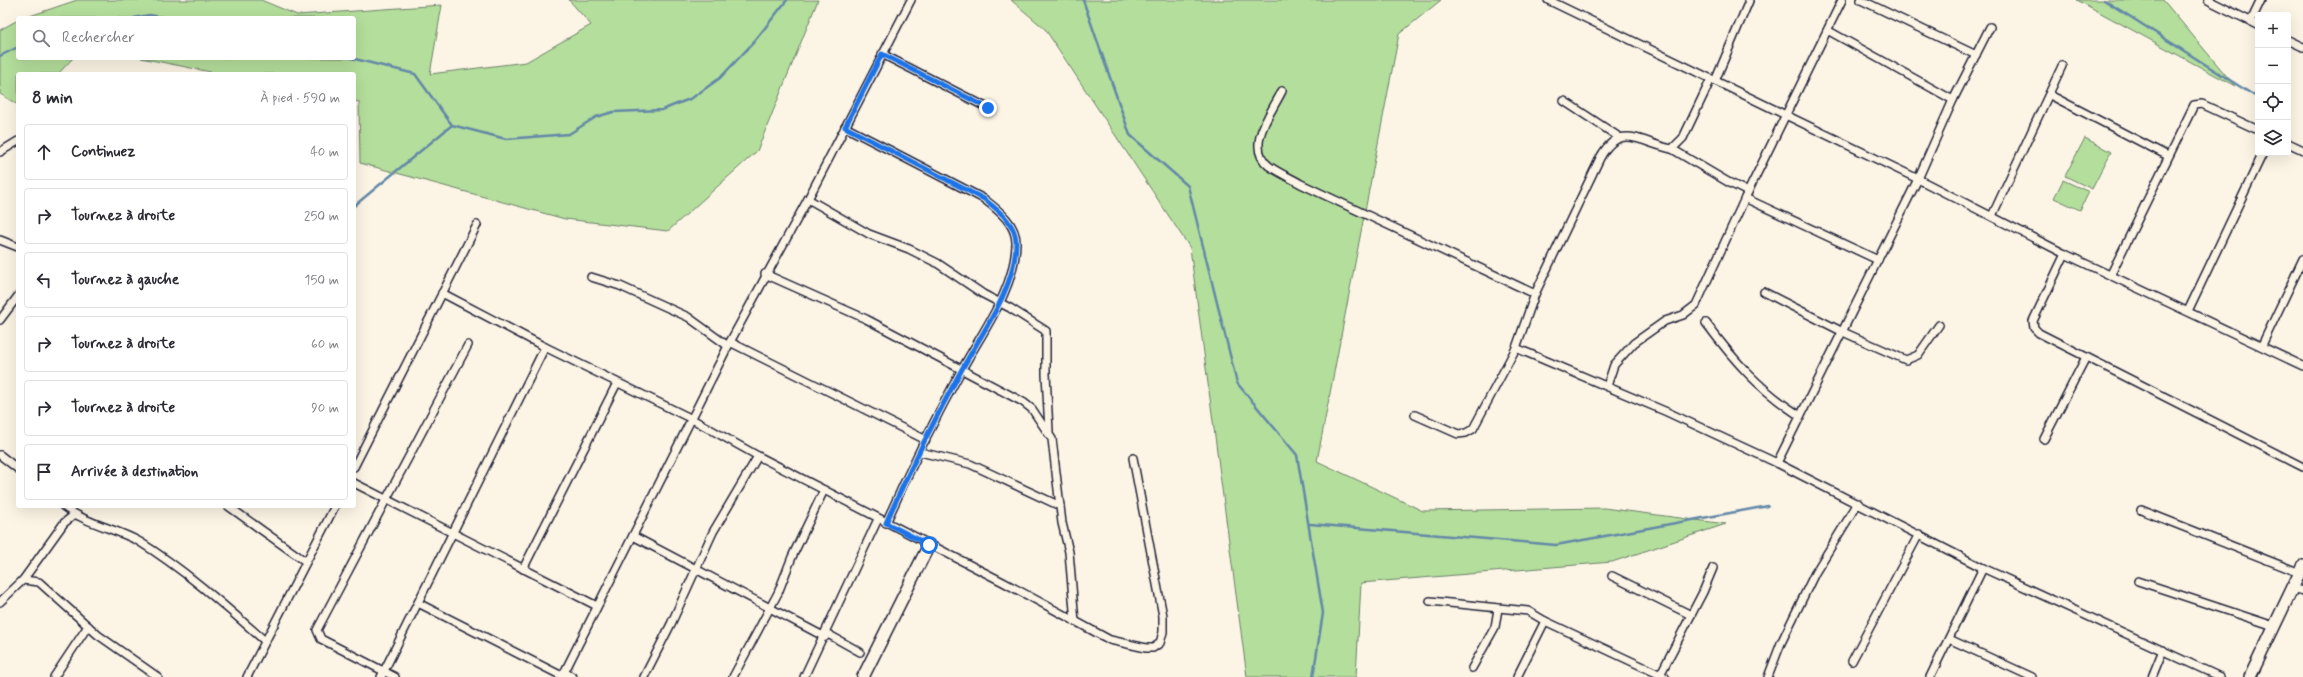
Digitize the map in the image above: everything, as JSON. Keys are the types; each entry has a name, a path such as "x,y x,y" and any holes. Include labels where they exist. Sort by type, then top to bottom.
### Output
{"street":[{"path":"563,675 729,344 765,274 808,199 910,0"},
{"path":"1548,0 1918,179 2065,254 2262,345 2303,366"},
{"path":"1672,149 1683,138 1713,80 1749,0"},
{"path":"1607,386 1614,365 1634,343 1665,320 1683,315 1696,304 1747,195 1829,31 1842,0"},
{"path":"1861,0 1976,55"},
{"path":"2208,0 2255,23"},
{"path":"2251,21 2261,0"},
{"path":"1778,463 1918,179 1953,100 1990,27"},
{"path":"1829,31 1953,100"},
{"path":"2291,41 2303,47"},
{"path":"882,54 988,108"},
{"path":"1992,216 2050,95 2062,66"},
{"path":"1282,91 1261,132 1257,147 1261,157 1268,166 1302,184 1535,294"},
{"path":"2050,95 2168,156"},
{"path":"1564,101 1619,137"},
{"path":"2111,274 2194,105 2202,104 2255,129"},
{"path":"845,127 977,195 1000,212 1014,230 1016,243 1008,280 999,303 961,371 886,523"},
{"path":"1415,414 1458,434 1466,434 1473,429 1516,348 1535,294 1602,154 1612,141 1619,137 1636,137 1672,149 1747,195 1878,260"},
{"path":"0,152 16,142"},
{"path":"2291,144 2303,150"},
{"path":"2188,311 2262,156"},
{"path":"808,199 869,234 937,263 1046,331 1049,432"},
{"path":"356,463 477,225"},
{"path":"0,240 16,246"},
{"path":"2065,254 2033,321 2034,328 2039,333 2303,467"},
{"path":"2262,345 2303,260"},
{"path":"765,274 866,319 961,371 1023,402 1032,409 1049,432 1052,439 1060,506 1068,552 1075,622"},
{"path":"592,277 620,286 688,317 729,344 926,440"},
{"path":"1764,292 1843,332 1906,360 1918,355 1939,325"},
{"path":"442,293 545,347 692,419 758,456 1110,640 1128,645 1153,648 1160,643 1163,632 1163,616 1133,458"},
{"path":"0,320 16,299"},
{"path":"1706,323 1732,358 1759,386 1800,416"},
{"path":"395,677 382,674 321,639 317,630 385,499 468,345"},
{"path":"382,674 545,347"},
{"path":"1516,348 1607,386 1778,463 1983,568 2220,677"},
{"path":"2044,439 2086,357"},
{"path":"522,569 617,382"},
{"path":"920,452 970,464 1060,506"},
{"path":"0,454 16,467"},
{"path":"644,677 671,624 713,532 758,456"},
{"path":"356,484 452,534 597,606"},
{"path":"733,677 770,609 824,490"},
{"path":"1768,677 1781,643 1818,568 1858,503"},
{"path":"65,508 74,515 138,541 161,556 229,610 264,641"},
{"path":"231,508 305,561"},
{"path":"247,677 305,561 334,508"},
{"path":"2141,510 2301,569 2250,677"},
{"path":"0,602 24,580 64,523 74,515"},
{"path":"804,677 826,635 878,519"},
{"path":"1852,661 1919,534"},
{"path":"633,536 770,609 860,652"},
{"path":"863,677 929,545"},
{"path":"1430,601 1528,611 1545,621 1663,676 1713,568"},
{"path":"1930,677 1983,568"},
{"path":"1612,576 1691,615"},
{"path":"24,580 39,582 88,626 158,677"},
{"path":"2138,581 2274,626"},
{"path":"2292,588 2303,592"},
{"path":"418,603 563,675 573,677"},
{"path":"1472,668 1494,627 1498,609"},
{"path":"1517,677 1545,621"},
{"path":"54,677 88,626"},
{"path":"1949,639 2032,677"},
{"path":"2152,677 2163,650"}],"green space":[{"path":"77,0 261,0 297,15 442,5 430,74 526,62 591,25 569,0 818,0 757,151 668,231 565,219 360,163 359,102 356,101 356,72 211,72 151,60 356,60 356,16 30,16"},
{"path":"1011,0 1441,0 1399,34 1317,461 1423,511 1604,508 1726,524 1612,562 1361,583 1356,677 1247,677 1190,248 1045,29"},
{"path":"2077,0 2163,0 2235,86"},
{"path":"16,21 16,60 71,60 60,72 16,72 16,104 0,94 0,30"},
{"path":"2085,138 2111,152 2092,189 2065,176"},
{"path":"2063,180 2089,192 2080,210 2054,198"}],"waterway":[{"path":"356,59 415,74 452,125 506,139 569,134 596,117 613,112 662,110 692,98 720,78 753,43 787,0"},
{"path":"1083,0 1130,135 1188,186 1237,383 1297,455 1323,613 1313,677"},
{"path":"2104,0 2255,96"},
{"path":"144,16 155,16"},
{"path":"0,56 16,48"},
{"path":"356,204 452,125"},
{"path":"1310,524 1556,545 1768,506"}],"route":[{"path":"929,545 886,523 934,422 999,303 1013,262 1016,243 1014,230 1000,212 984,199 950,180 845,127 882,54 988,108"}]}
